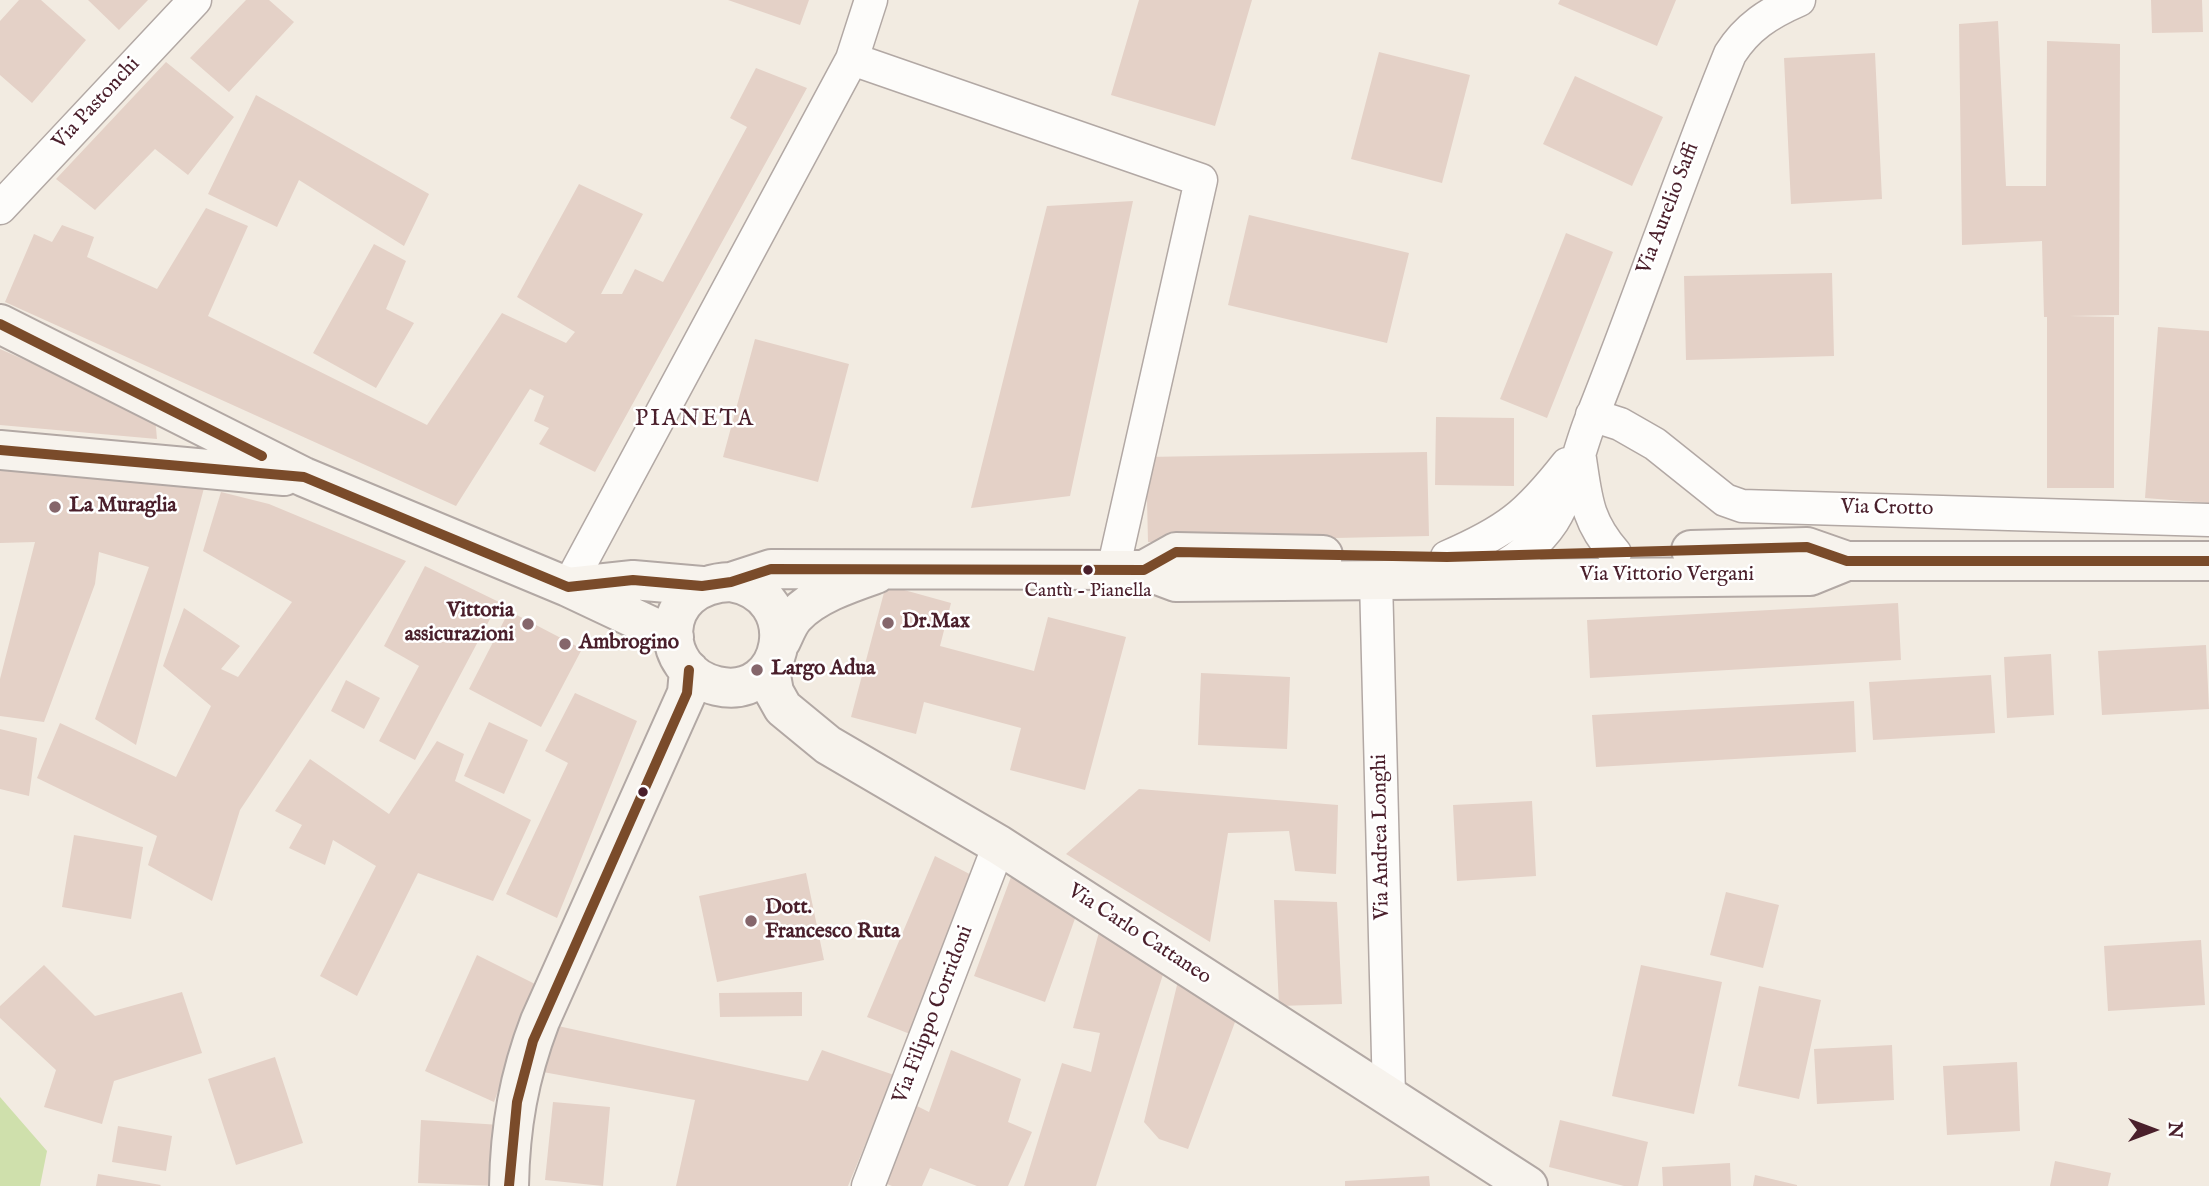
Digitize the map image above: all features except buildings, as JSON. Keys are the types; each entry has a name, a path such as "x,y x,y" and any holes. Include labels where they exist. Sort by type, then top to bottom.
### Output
{"street":[{"name":"Via Pastonchi","path":"0,208 195,0"},
{"path":"568,587 852,59 872,0"},
{"name":"Via Aurelio Saffi","path":"1520,556 1541,538 1562,506 1579,449 1673,194 1730,54 1741,37 1754,25 1798,0"},
{"path":"852,59 1200,180 1128,570"},
{"path":"0,324 304,478 568,587 682,653 702,680 719,687 739,686 775,655 777,614 761,594 716,584 633,580 568,587"},
{"name":"Via Crotto","path":"1592,415 1635,431 1725,500 1742,506 2209,520"},
{"name":"Via Aurelio Saffi","path":"1579,449 1587,511 1615,553"},
{"name":"Via Aurelio Saffi","path":"1447,557 1489,539 1521,517 1535,505 1579,449"},
{"path":"0,450 304,478"},
{"name":"Via Vittorio Vergani","path":"1128,570 1176,552 1447,557 1807,547 1847,561 2209,561"},
{"name":"Via Vittorio Vergani","path":"1483,577 1520,556"},
{"name":"Via Vittorio Vergani","path":"716,584 771,569 895,568 1128,570 1176,582 1810,576 1847,561"},
{"name":"Via Vittorio Vergani","path":"775,655 794,616 849,584 895,568"},
{"name":"Via Andrea Longhi","path":"1376,579 1389,1096"},
{"path":"509,1186 514,1106 523,1065 687,693 682,653 672,625 686,598 716,584"},
{"name":"Via Carlo Cattaneo","path":"775,655 774,692 783,708 828,745 999,845 1528,1186"},
{"name":"Via Filippo Corridoni","path":"868,1186 999,845"}],"green space":[{"path":"0,1097 47,1151 40,1186 0,1186"}],"transit line":[{"path":"0,324 262,456"},
{"path":"0,450 304,477 568,587 633,580 702,586 731,582 771,569 1144,570 1176,552 1447,557 1807,547 1847,561 2209,561"},
{"path":"509,1186 517,1102 533,1041 687,693 689,670"}],"place":[{"name":"La Muraglia","path":"55,507"},
{"name":"Cantù - Pianella","path":"1088,570"},
{"name":"Dr.Max","path":"888,623"},
{"name":"Vittoria assicurazioni","path":"528,624"},
{"name":"Ambrogino","path":"565,644"},
{"name":"Largo Adua","path":"757,670"},
{"name":"Dott. Francesco Ruta","path":"751,921"}],"district":[{"name":"PIANETA","path":"695,420"}]}
